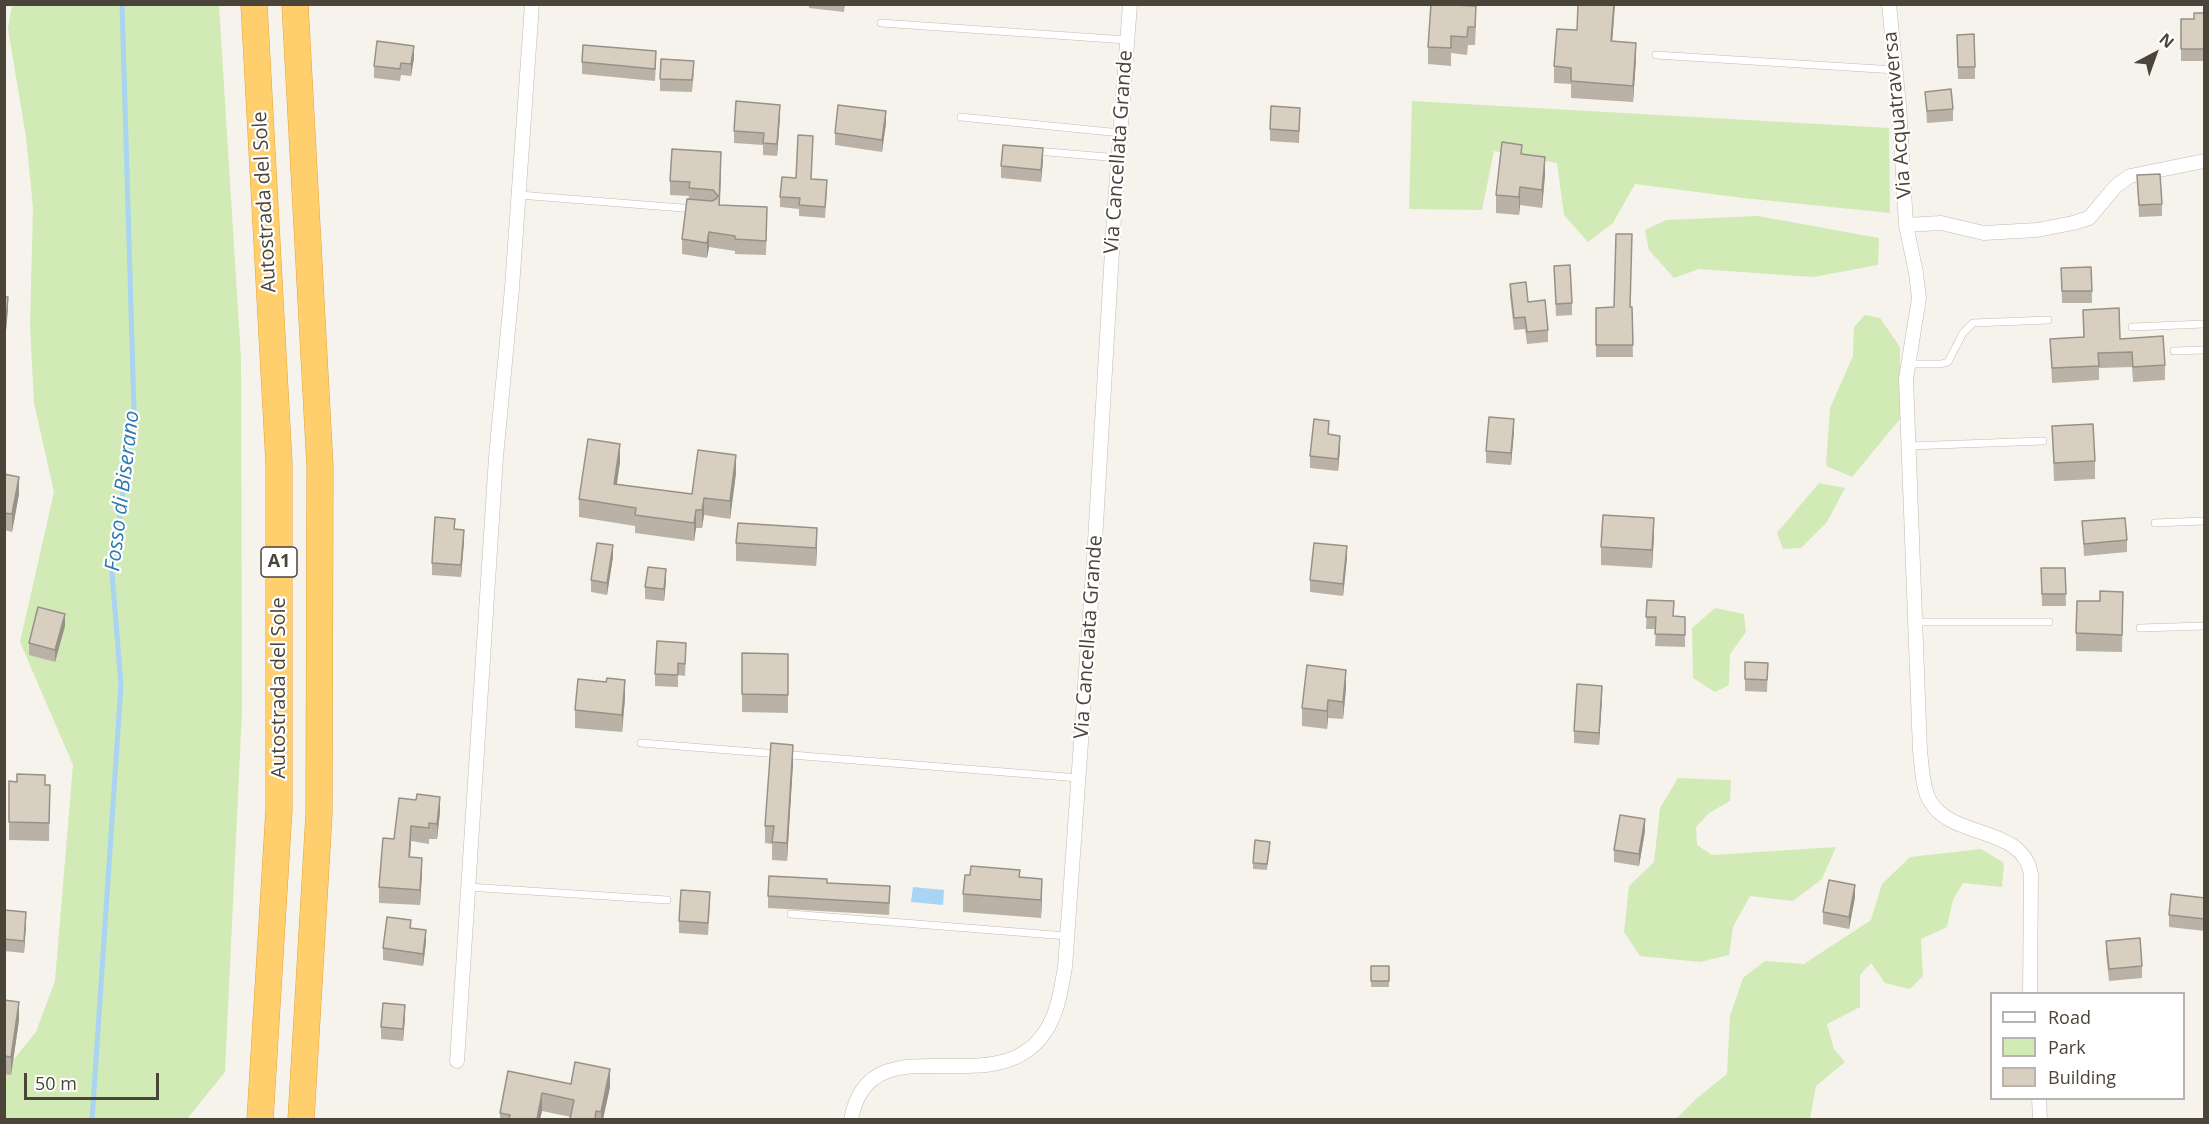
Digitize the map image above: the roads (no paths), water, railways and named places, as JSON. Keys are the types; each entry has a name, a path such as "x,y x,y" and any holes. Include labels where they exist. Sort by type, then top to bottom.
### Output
{"highway":[{"name":"Autostrada del Sole","path":"254,4 279,464 279,809 262,1086 256,1115"},
{"name":"Autostrada del Sole","path":"295,4 320,466 319,814 301,1119"}],"street":[{"path":"457,1061 496,457 519,195 532,4"},
{"name":"Via Cancellata Grande","path":"851,1119 856,1102 867,1085 892,1068 984,1067 1012,1059 1035,1045 1046,1032 1058,1002 1065,967 1079,778 1130,4"},
{"name":"Via Acquatraversa","path":"1889,4 1906,225 1919,298 1907,364 1920,751 1928,796 1936,809 1951,819 2002,840 2027,858 2031,875 2030,992"},
{"path":"1906,225 1941,223 1984,232 2037,230 2073,223 2089,218 2116,186 2130,176 2205,161"},
{"path":"2039,1100 2040,1119"}],"lane":[{"path":"880,23 1127,40"},
{"path":"1656,55 1895,70"},
{"path":"961,117 1120,133"},
{"path":"1032,150 1119,159"},
{"path":"519,195 701,209"},
{"path":"1907,364 1948,362 1963,333 1973,323 2048,320"},
{"path":"2132,327 2205,324"},
{"path":"2174,351 2205,350"},
{"path":"1909,447 2043,441"},
{"path":"2155,524 2205,521"},
{"path":"1915,622 2049,622"},
{"path":"2140,628 2205,626"},
{"path":"641,743 1079,778"},
{"path":"468,887 667,900"},
{"path":"791,914 1067,936"}],"water":[{"path":"913,887 944,890 943,905 911,902"}],"waterway":[{"name":"Fosso di Biserano","path":"92,1120 121,685 112,573 134,411 122,4"}]}
